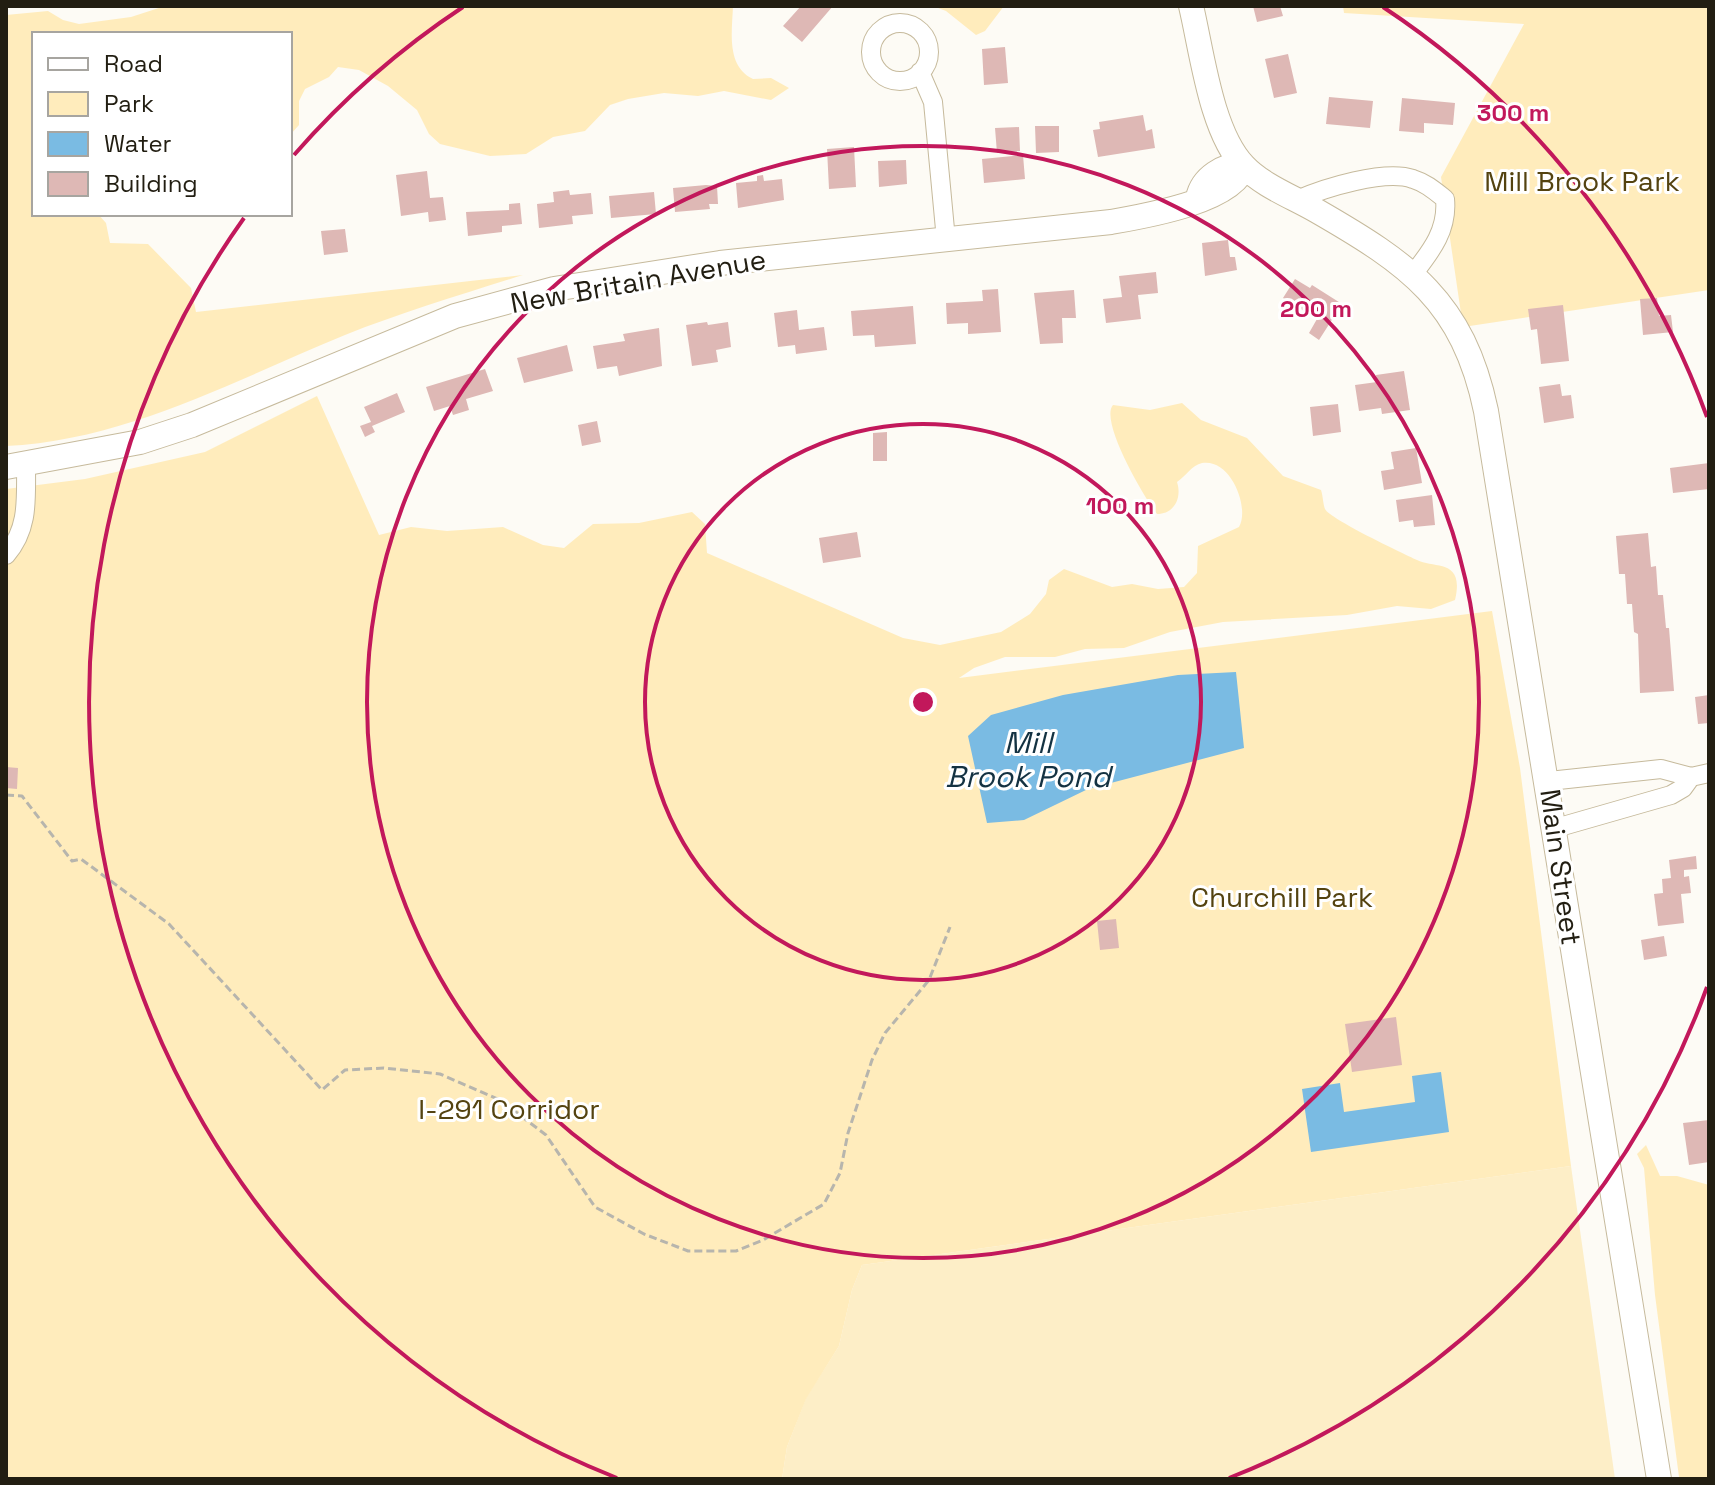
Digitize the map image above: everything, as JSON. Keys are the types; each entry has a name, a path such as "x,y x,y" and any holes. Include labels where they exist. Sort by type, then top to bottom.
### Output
{"main road":[{"name":"Main Street","path":"1191,6 1220,123 1244,166 1414,273 1452,320 1481,387 1549,781 1592,1083 1659,1479"},
{"name":"New Britain Avenue","path":"16,466 140,442 192,425 455,316 554,289 720,263 1111,222 1166,211 1198,198 1205,181 1228,166 1244,166"}],"street":[{"path":"920,72 933,102 946,240"},
{"path":"1297,200 1329,185 1368,179 1410,177 1431,187 1445,199 1447,214 1441,233 1414,273"},
{"path":"6,555 21,535 25,521 16,466"},
{"path":"1549,781 1661,769 1700,775"},
{"path":"1556,828 1671,795 1700,775"}],"path":[{"path":"6,795 22,796 72,861 81,859 169,924 322,1090 345,1070 384,1068 440,1074 500,1100 546,1135 595,1207 644,1234 688,1251 736,1251 763,1240 824,1204 840,1173 848,1133 872,1060 885,1033 929,980 950,927"}],"shaded area":[{"path":"1571,1166 1615,1479 782,1479 787,1447 806,1398 839,1346 852,1290 862,1265"}],"green space":[{"path":"165,6 733,6 732,47 738,66 753,79 771,78 789,88 771,100 724,91 698,96 664,93 628,99 610,105 585,131 553,137 526,154 490,156 440,144 429,134 417,110 388,86 359,70 338,67 329,77 305,89 299,101 299,125 292,133 292,32 32,32 32,216 100,216 106,223 110,243 148,244 191,288 196,312 523,275 367,327 137,420 51,441 6,446 6,15 48,11 63,20 79,24 131,17"},
{"path":"933,6 1004,6 985,31 976,35 946,11"},
{"name":"Mill Brook Park","path":"1343,6 1709,6 1709,290 1463,327 1441,177 1524,24 1344,13"},
{"path":"317,396 379,535 411,527 447,531 503,527 543,545 564,548 593,524 639,523 692,512 705,524 707,553 903,638 940,645 1001,632 1030,614 1046,594 1049,580 1064,569 1112,587 1132,584 1158,589 1184,587 1197,573 1198,546 1239,527 1242,508 1236,486 1222,468 1212,464 1202,463 1192,468 1177,482 1179,493 1173,508 1157,514 1118,443 1110,414 1113,405 1150,410 1182,403 1201,420 1247,438 1283,476 1321,490 1325,509 1339,520 1417,560 1452,571 1456,577 1455,600 1431,609 1397,606 1347,615 1223,622 1170,632 1124,648 1085,649 1055,657 1005,657 974,668 959,678 1492,611 1520,768 1571,1166 862,1265 852,1290 839,1346 806,1399 787,1447 782,1479 6,1479 6,489 85,479 205,452"},
{"path":"1646,1145 1660,1176 1677,1176 1709,1185 1709,1479 1679,1477 1655,1295 1644,1168 1637,1154"}],"water":[{"name":"Mill Brook Pond","path":"1236,672 1244,748 1088,789 1024,820 987,823 968,736 991,715 1063,695 1178,675"},
{"path":"1441,1072 1449,1132 1311,1152 1302,1089 1340,1083 1344,1112 1415,1102 1412,1076"}],"building":[{"path":"801,6 833,6 802,42 783,26"},
{"path":"1253,6 1280,6 1283,16 1257,22"},
{"path":"1005,47 1008,83 984,85 982,49"},
{"path":"1288,54 1297,93 1274,98 1265,59"},
{"path":"1329,97 1373,101 1370,128 1326,124"},
{"path":"1402,98 1455,103 1453,125 1424,123 1424,133 1399,131"},
{"path":"1143,115 1146,131 1152,129 1155,148 1098,157 1093,130 1100,129 1099,122"},
{"path":"1035,126 1059,126 1059,152 1036,153"},
{"path":"1019,127 1020,151 997,153 995,128"},
{"path":"854,147 856,187 829,189 827,149"},
{"path":"1023,155 1025,179 984,183 982,159"},
{"path":"906,160 907,184 879,187 878,161"},
{"path":"427,171 430,198 443,197 446,220 429,222 428,212 401,216 396,175"},
{"path":"763,175 764,181 782,179 784,200 738,208 736,183 757,181 757,176"},
{"path":"717,186 718,204 709,204 710,209 675,212 673,188"},
{"path":"569,190 570,195 591,193 593,214 572,216 573,224 539,228 537,204 554,202 553,192"},
{"path":"654,192 656,214 611,218 609,196"},
{"path":"520,203 522,224 502,226 502,232 468,236 466,212 509,210 509,204"},
{"path":"345,229 348,252 324,255 321,231"},
{"path":"1228,240 1230,257 1235,257 1237,270 1205,276 1202,243"},
{"path":"1156,272 1158,293 1138,295 1141,319 1106,323 1103,299 1122,297 1119,276"},
{"path":"1295,279 1310,288 1312,285 1342,304 1319,340 1309,333 1317,319 1283,298"},
{"path":"998,289 1001,332 968,334 968,323 947,324 946,303 983,301 982,290"},
{"path":"1074,290 1076,318 1062,318 1063,343 1040,344 1034,293"},
{"path":"1657,298 1659,316 1671,315 1673,332 1643,335 1640,299"},
{"path":"1563,305 1569,361 1541,364 1537,329 1531,330 1528,309"},
{"path":"913,306 916,344 875,347 874,335 853,336 851,311"},
{"path":"797,310 799,330 824,327 827,350 796,354 795,345 778,347 774,313"},
{"path":"707,322 708,325 728,322 731,347 716,350 718,362 692,366 686,325"},
{"path":"659,328 662,366 619,376 617,366 597,369 593,346 625,341 623,334"},
{"path":"567,345 573,371 524,383 517,358"},
{"path":"485,369 493,391 466,399 469,410 453,415 450,406 434,411 426,387"},
{"path":"1404,371 1410,410 1382,414 1381,408 1359,411 1355,385 1377,382 1376,375"},
{"path":"1560,384 1562,396 1571,395 1574,418 1544,423 1539,387"},
{"path":"397,393 405,412 372,426 375,432 365,437 360,426 371,422 364,407"},
{"path":"1338,404 1341,432 1313,436 1310,407"},
{"path":"597,421 601,442 582,446 578,425"},
{"path":"887,432 887,461 873,461 873,433"},
{"path":"1416,448 1422,483 1384,490 1381,471 1394,469 1391,452"},
{"path":"1709,463 1709,489 1673,493 1670,468"},
{"path":"1432,495 1435,525 1414,527 1413,520 1399,522 1396,500"},
{"path":"857,532 861,557 823,563 819,538"},
{"path":"1648,533 1651,567 1656,566 1658,595 1663,595 1666,628 1669,628 1674,691 1640,693 1638,634 1634,632 1632,604 1627,604 1625,574 1619,574 1616,536"},
{"path":"1709,695 1709,723 1698,724 1695,697"},
{"path":"6,767 18,768 17,789 6,788"},
{"path":"1696,856 1697,869 1684,870 1684,877 1689,876 1691,893 1681,894 1684,923 1658,926 1654,894 1663,893 1662,879 1671,878 1669,860"},
{"path":"1116,919 1119,948 1100,950 1097,921"},
{"path":"1664,936 1667,956 1644,960 1641,940"},
{"path":"1396,1017 1402,1065 1352,1072 1345,1024"},
{"path":"1709,1120 1709,1162 1689,1165 1683,1123"}],"park label":[{"name":"Churchill Park","path":"1282,897"},
{"name":"I-291 Corridor","path":"509,1109"}]}
